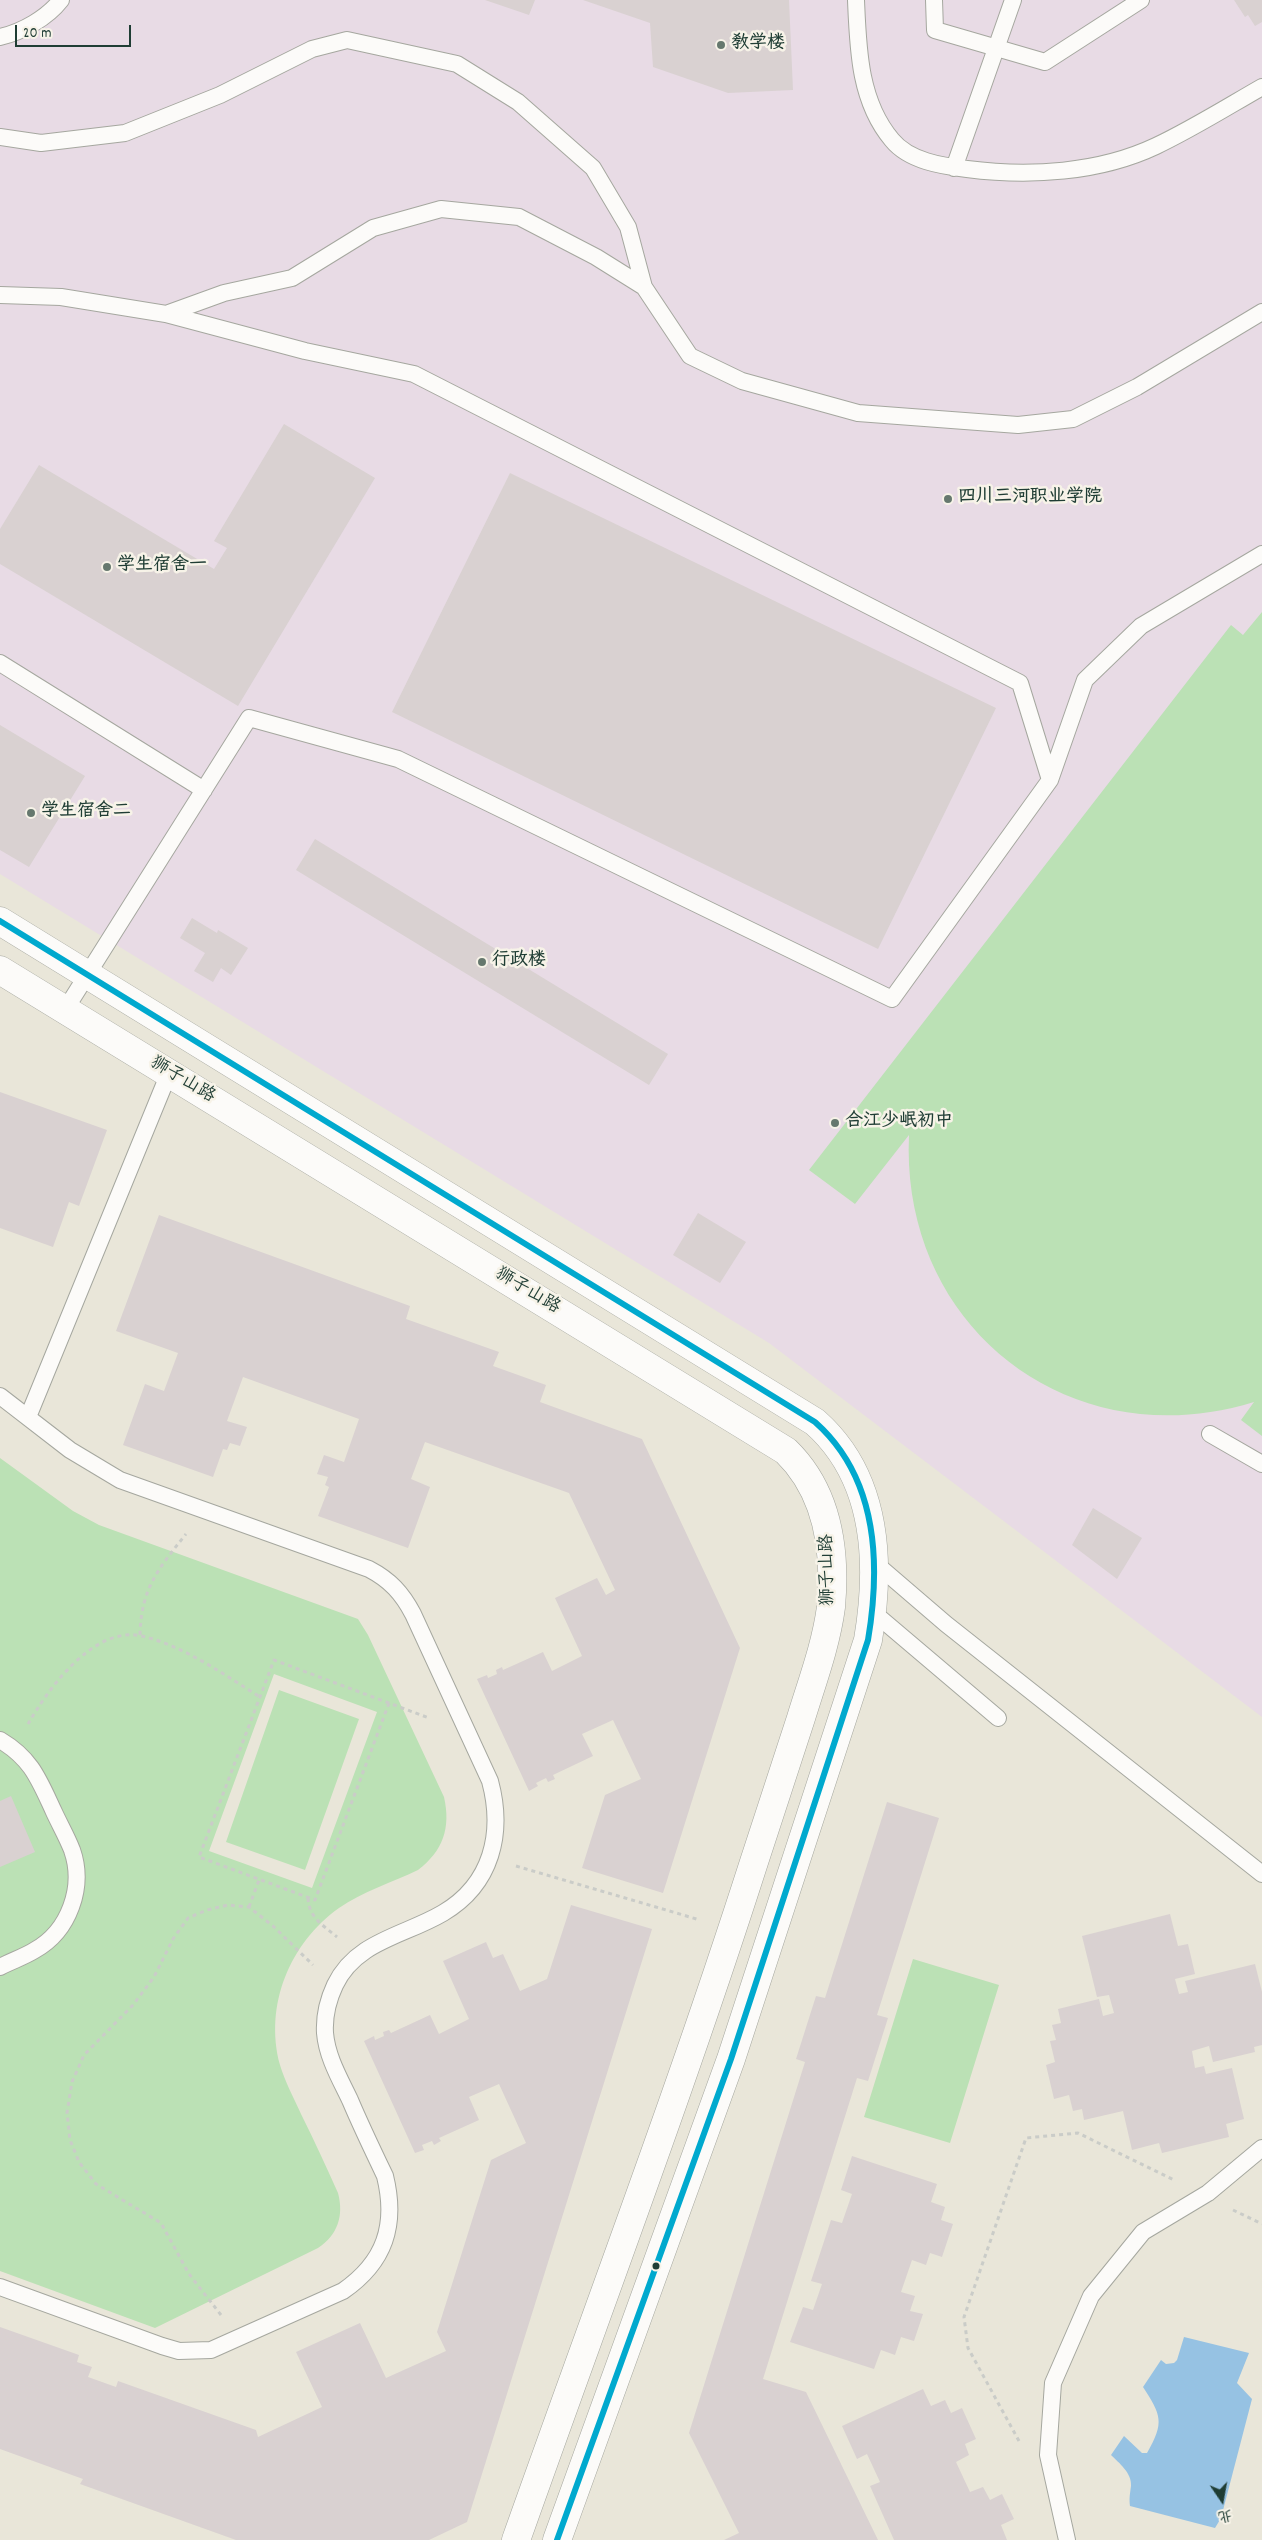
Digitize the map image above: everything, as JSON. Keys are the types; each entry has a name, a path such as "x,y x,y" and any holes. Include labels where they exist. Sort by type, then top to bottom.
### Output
{"street":[{"path":"0,921 815,1422 837,1445 856,1476 866,1510 875,1562 872,1612 865,1650 731,2060 557,2540"},
{"name":"狮子山路","path":"0,970 778,1446 799,1463 807,1476 828,1524 832,1581 830,1609 826,1637 810,1690 733,1929 516,2540"}],"lane":[{"path":"0,37 21,30 42,18 62,0"},
{"path":"856,0 862,76 868,97 880,122 890,139 900,149 924,161 954,168 997,173 1083,168 1114,161 1155,147 1262,87"},
{"path":"934,0 935,30 1045,62 1141,0"},
{"path":"954,168 1013,0"},
{"path":"0,137 41,143 124,133 220,95 312,48 347,40 457,64 518,102 593,168 628,227 644,287 690,356 742,381 858,413 1018,425 1073,419 1137,387 1262,312"},
{"path":"166,314 224,293 292,278 374,228 441,209 519,217 596,257 644,287"},
{"path":"0,295 61,296 166,314 305,351 414,374 1020,683 1050,780"},
{"path":"65,1010 249,718 398,760 892,999 1050,780 1085,680 1141,626 1262,554"},
{"path":"0,664 204,790"},
{"path":"28,1417 169,1073"},
{"path":"0,1396 70,1450 120,1480 369,1569 392,1583 404,1597 413,1614 490,1781 496,1803 497,1825 489,1858 474,1885 443,1913 368,1948 358,1956 339,1977 326,2014 328,2052 385,2176 390,2196 387,2236 370,2267 358,2280 343,2291 240,2339 211,2350 178,2351 0,2286"},
{"path":"1210,1434 1262,1464"},
{"path":"875,1562 946,1624 1262,1874"},
{"path":"872,1612 998,1718"},
{"path":"0,1966 36,1950 52,1938 70,1908 76,1885 76,1867 72,1851 36,1772 7,1744"},
{"path":"1067,2540 1048,2455 1053,2383 1091,2296 1142,2232 1204,2195 1262,2148"}],"path":[{"path":"140,1635 141,1611 151,1583 165,1560 204,1510"},
{"path":"7,1744 70,1667 96,1646 108,1640 140,1635 174,1647 260,1696"},
{"path":"389,1703 315,1900 199,1857 274,1660 467,1732"},
{"path":"489,1858 733,1929"},
{"path":"249,1908 259,1880"},
{"path":"308,1898 311,1914 317,1922 358,1956"},
{"path":"240,2339 189,2274 161,2223 96,2184 79,2162 70,2140 67,2113 72,2082 84,2055 133,2005 154,1977 173,1939 188,1918 206,1910 228,1904 249,1908 274,1926 335,1986"},
{"path":"1050,2466 1030,2460 968,2348 964,2317 1026,2138 1078,2133 1262,2224"}],"shaded area":[{"path":"0,0 1262,0 1262,1717 769,1343 0,874"}],"green space":[{"path":"1262,612 1262,1436 1241,1420 1254,1402 1186,1415 1121,1411 1062,1393 1009,1362 966,1319 933,1266 914,1204 909,1135 855,1204 809,1170 1231,625 1243,635"},
{"path":"0,1458 73,1511 99,1525 358,1619 368,1635 444,1797 446,1819 443,1838 434,1855 427,1863 418,1870 358,1897 339,1908 322,1922 295,1957 285,1977 279,1998 276,2042 280,2065 284,2078 320,2153 340,2201 338,2224 325,2243 155,2328 0,2271","holes":["274,1674 377,1712 312,1888 209,1851"]},
{"path":"279,1690 359,1719 305,1870 226,1842"},
{"path":"913,1959 999,1985 950,2143 864,2117"}],"water":[{"path":"1184,2337 1249,2353 1237,2383 1252,2399 1221,2518 1215,2528 1130,2506 1131,2481 1124,2469 1111,2455 1124,2436 1142,2453 1147,2453 1156,2434 1158,2419 1154,2405 1143,2387 1161,2360 1166,2364 1174,2363 1177,2360"}],"building":[{"path":"485,0 535,0 529,15"},
{"name":"教学楼","path":"583,0 789,0 793,90 728,93 653,67 650,23"},
{"path":"1234,0 1262,0 1262,22 1255,26 1248,15 1245,17"},
{"name":"学生宿舍一","path":"284,424 375,478 238,706 0,564 0,529 39,465 214,569 227,548 214,541"},
{"path":"510,473 996,708 878,949 392,712"},
{"name":"学生宿舍二","path":"0,725 85,776 29,867 0,850"},
{"name":"行政楼","path":"315,839 668,1054 649,1085 296,870"},
{"path":"192,918 217,933 218,930 248,948 231,975 221,968 213,982 194,971 205,953 180,938"},
{"path":"0,1092 107,1130 79,1206 69,1202 53,1247 0,1228"},
{"path":"698,1213 746,1242 720,1283 673,1255"},
{"path":"159,1215 410,1306 406,1319 499,1352 493,1366 546,1385 540,1402 642,1439 740,1648 663,1893 582,1868 605,1795 641,1779 613,1720 582,1734 593,1756 553,1775 555,1779 548,1782 546,1778 536,1783 538,1786 529,1791 477,1679 487,1675 488,1678 497,1674 496,1670 502,1667 503,1670 543,1652 552,1671 582,1656 555,1598 597,1578 606,1595 615,1590 569,1493 425,1442 411,1479 430,1487 408,1548 318,1516 329,1487 325,1485 328,1477 317,1474 324,1455 344,1462 359,1419 243,1377 227,1421 247,1427 240,1446 230,1443 227,1450 223,1449 213,1477 123,1445 145,1384 164,1391 178,1353 116,1331"},
{"path":"1093,1508 1142,1538 1117,1579 1072,1545"},
{"path":"11,1796 35,1852 0,1867 0,1801"},
{"path":"887,1802 939,1818 877,2015 888,2018 868,2081 857,2078 763,2379 806,2392 878,2540 724,2540 739,2533 689,2433 805,2062 796,2059 816,1996 825,1998"},
{"path":"571,1905 652,1929 467,2522 429,2540 236,2540 80,2484 83,2479 0,2449 0,2327 79,2355 77,2362 92,2367 88,2377 116,2387 118,2381 256,2430 258,2437 322,2407 296,2352 360,2323 386,2378 446,2351 437,2332 491,2160 526,2143 499,2084 469,2097 479,2120 439,2138 441,2141 434,2145 432,2141 422,2145 424,2150 415,2153 364,2041 374,2036 375,2040 384,2036 383,2032 389,2030 391,2033 430,2015 439,2034 469,2019 443,1961 486,1942 493,1958 503,1954 520,1991 547,1979"},
{"path":"1170,1914 1178,1946 1188,1944 1195,1974 1175,1979 1179,1994 1188,1992 1185,1981 1255,1964 1262,1992 1262,2045 1254,2047 1255,2052 1213,2062 1209,2046 1192,2051 1195,2068 1204,2066 1206,2074 1232,2068 1244,2119 1226,2124 1229,2137 1162,2153 1159,2143 1132,2150 1123,2111 1084,2120 1082,2109 1073,2111 1069,2095 1054,2099 1046,2065 1055,2062 1050,2041 1056,2040 1052,2025 1061,2023 1058,2009 1099,1999 1103,2016 1114,2013 1109,1995 1097,1997 1082,1936"},
{"path":"852,2156 937,2184 931,2202 945,2207 941,2220 953,2224 942,2257 930,2253 926,2265 912,2260 901,2292 915,2296 910,2311 923,2314 914,2341 901,2337 895,2355 881,2350 874,2369 790,2342 803,2307 813,2310 822,2284 811,2281 831,2220 842,2223 852,2194 841,2190"},
{"path":"923,2389 931,2406 945,2400 951,2413 962,2408 976,2439 965,2444 969,2455 956,2462 970,2492 983,2487 990,2500 1002,2494 1014,2519 1001,2525 1007,2540 894,2540 870,2486 880,2482 867,2454 857,2459 842,2426"}],"transit line":[{"path":"0,921 815,1422 836,1444 851,1468 862,1495 870,1523 873,1552 874,1581 868,1640 731,2059 557,2540"}],"place":[{"name":"教学楼","path":"721,45"},
{"name":"四川三河职业学院","path":"948,499"},
{"name":"学生宿舍一","path":"107,567"},
{"name":"学生宿舍二","path":"31,813"},
{"name":"行政楼","path":"482,962"},
{"name":"合江少岷初中","path":"835,1123"}]}
